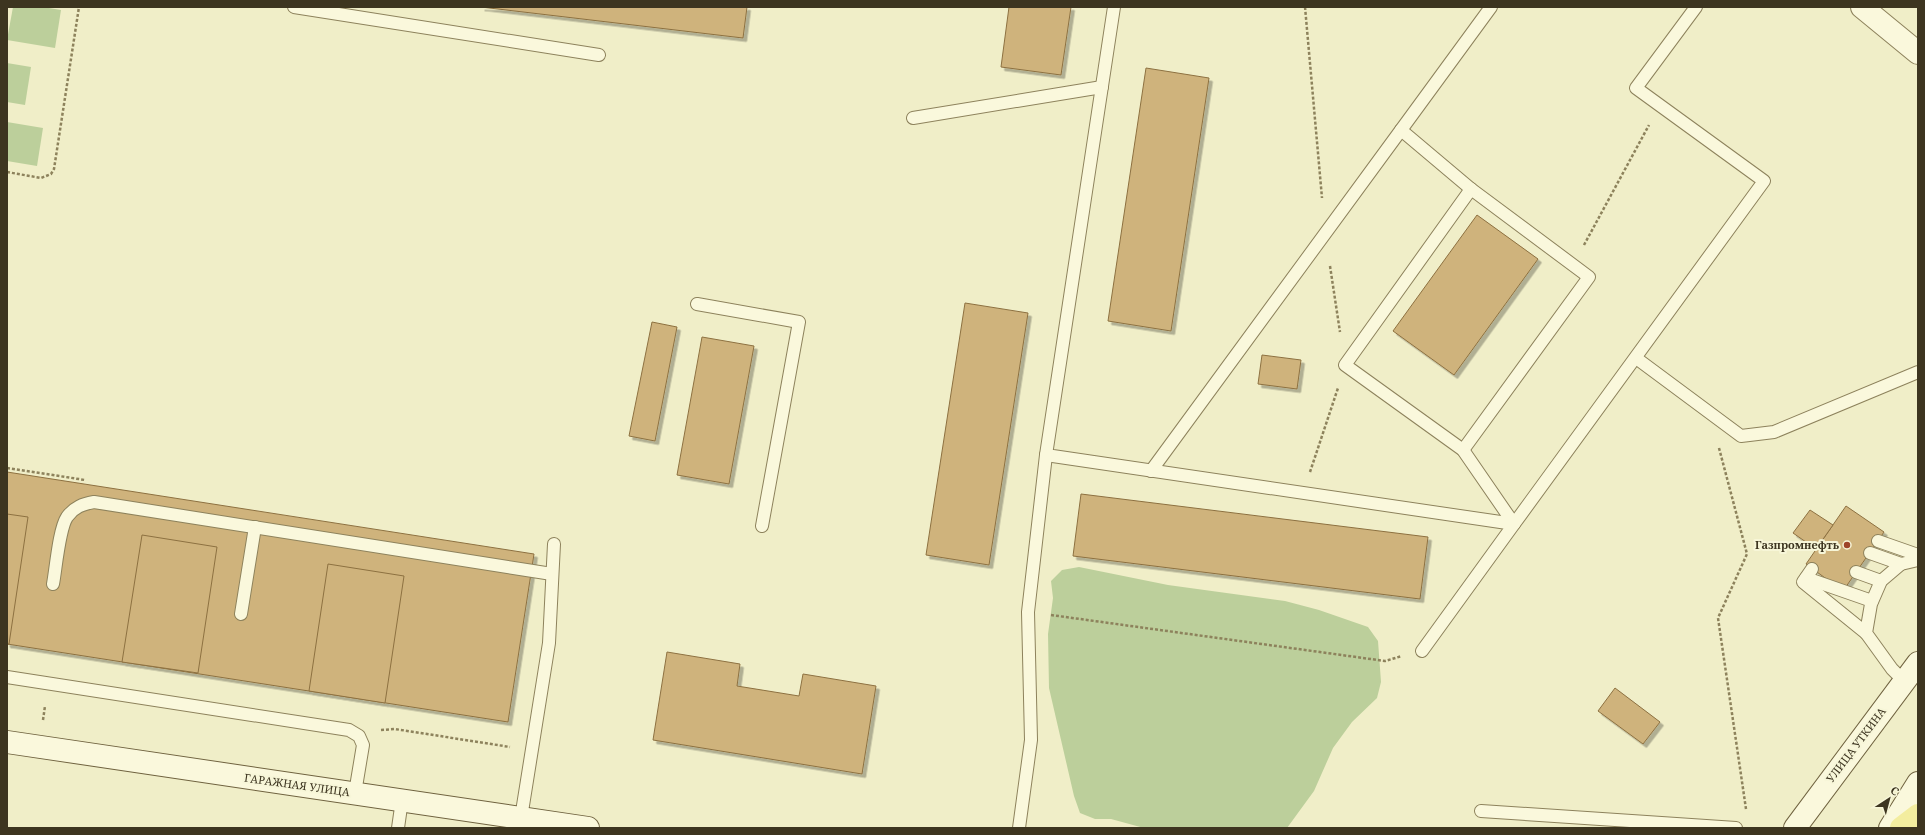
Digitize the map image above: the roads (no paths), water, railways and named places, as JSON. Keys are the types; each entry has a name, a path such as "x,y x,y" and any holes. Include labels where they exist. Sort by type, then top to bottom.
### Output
{"main road":[{"path":"1901,828 1918,814"}],"street":[{"path":"1862,7 1918,53"},
{"name":"УЛИЦА УТКИНА","path":"1795,828 1918,663"},
{"name":"ГАРАЖНАЯ УЛИЦА","path":"7,742 588,828"},
{"path":"1890,828 1918,783"}],"lane":[{"path":"294,7 599,55"},
{"path":"1019,828 1031,740 1028,612 1046,455 1114,7"},
{"path":"1151,471 1491,7"},
{"path":"1422,651 1764,181 1636,88 1696,7"},
{"path":"913,118 1102,87"},
{"path":"1401,130 1471,190 1589,277 1463,450"},
{"path":"1471,190 1345,365 1463,450 1514,524"},
{"path":"697,304 799,322 762,526"},
{"path":"1636,358 1741,436 1774,432 1918,372"},
{"path":"1046,455 1514,524"},
{"path":"53,584 62,527 66,517 82,504 94,502 552,574"},
{"path":"241,614 255,527"},
{"path":"1878,541 1918,555"},
{"path":"521,818 548,643 554,544"},
{"path":"1870,553 1901,564"},
{"path":"1866,633 1872,601 1881,581 1901,564 1918,560"},
{"path":"1856,572 1881,581"},
{"path":"1872,601 1809,573 1803,582 1866,633 1892,669 1904,681"},
{"path":"7,677 349,730 359,736 363,745 355,793"},
{"path":"398,828 402,800"},
{"path":"1481,811 1736,828"}],"place":[{"name":"Газпромнефть","path":"1847,545"}]}
